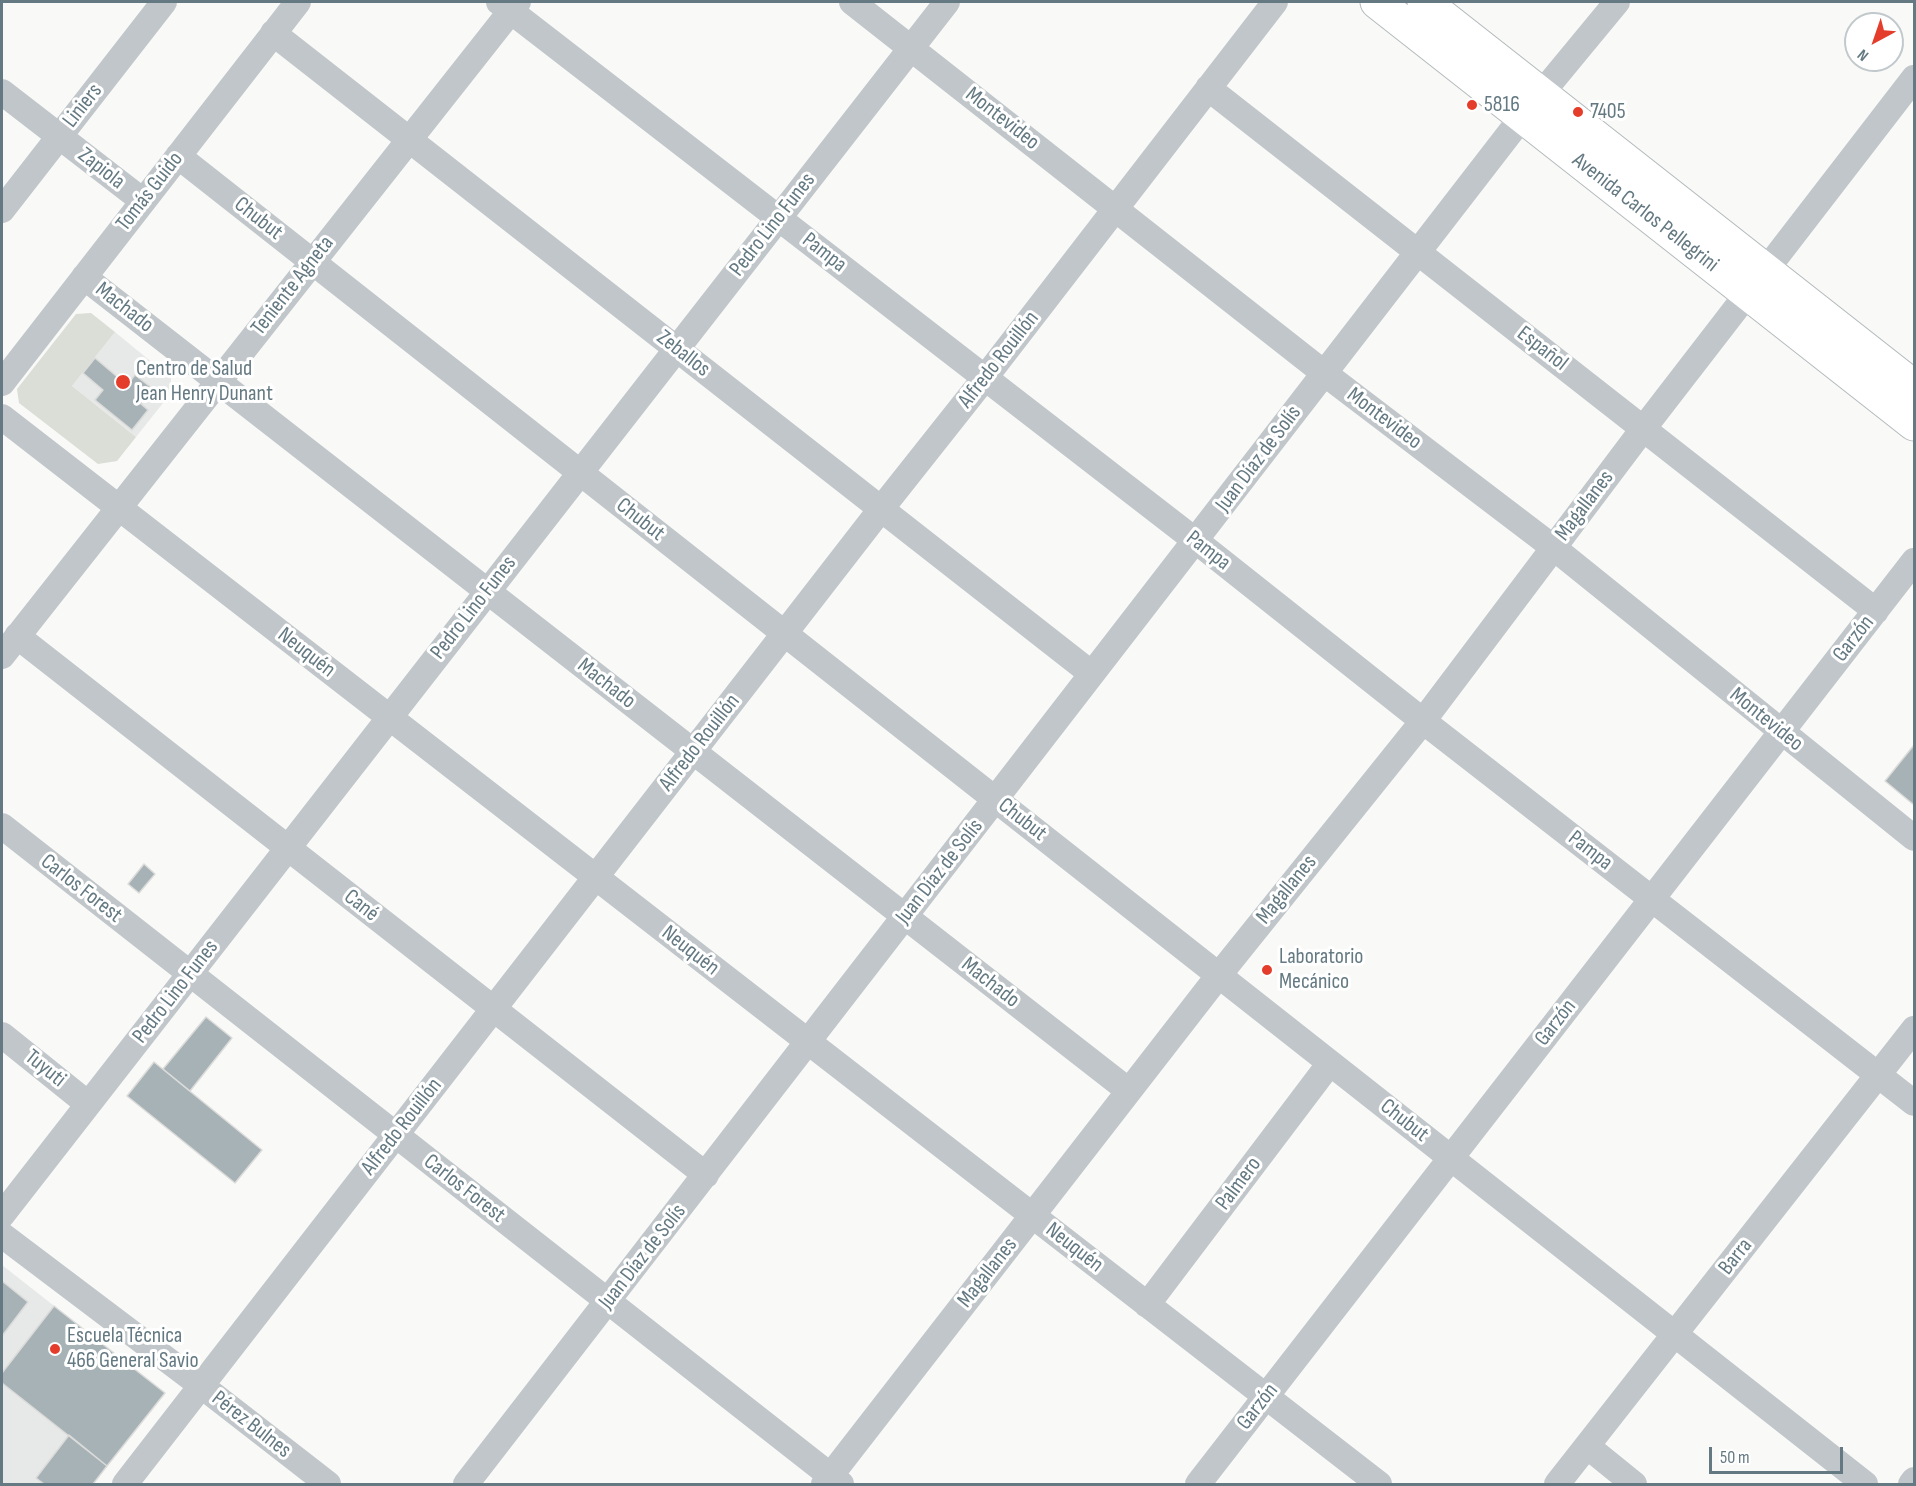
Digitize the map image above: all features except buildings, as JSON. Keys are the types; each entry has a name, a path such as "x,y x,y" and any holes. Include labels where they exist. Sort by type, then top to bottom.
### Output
{"main road":[{"name":"Avenida Carlos Pellegrini","path":"1377,2 1532,105 1757,282 1914,424"},
{"name":"Avenida Carlos Pellegrini","path":"1424,2 1532,105"},
{"name":"Avenida Carlos Pellegrini","path":"1757,282 1914,387"}],"street":[{"name":"Liniers","path":"2,210 164,2"},
{"name":"Tomás Guido","path":"2,383 298,2"},
{"name":"Montevideo","path":"852,2 1324,373 1554,548 1914,838"},
{"name":"Pedro Lino Funes","path":"2,1215 947,2"},
{"name":"Alfredo Rouillón","path":"125,1485 1275,2"},
{"name":"Juan Díaz de Solís","path":"466,1485 1532,105 1617,2"},
{"name":"Teniente Agneta","path":"9,646 409,139 509,4"},
{"name":"Pampa","path":"509,4 984,379 1196,541 1914,1103"},
{"name":"Zeballos","path":"273,33 1092,674"},
{"name":"Magallanes","path":"831,1482 1218,975 1423,720 1643,429 1914,78"},
{"name":"Español","path":"1208,88 1876,611"},
{"name":"Zapiola","path":"2,92 143,201"},
{"name":"Chubut","path":"178,156 1866,1485"},
{"name":"Machado","path":"84,277 1129,1091"},
{"name":"Neuquén","path":"2,417 1378,1485"},
{"name":"Garzón","path":"1198,1485 1914,561"},
{"name":"Cané","path":"9,646 288,848 706,1175"},
{"name":"Carlos Forest","path":"2,826 608,1302 831,1482"},
{"name":"Barra","path":"1557,1485 1914,1029"},
{"name":"Tuyuti","path":"2,1035 88,1104"},
{"name":"Palmero","path":"1148,1305 1330,1063"},
{"name":"Pérez Bulnes","path":"2,1235 202,1386 328,1485"},
{"path":"1587,1446 1634,1485"},
{"path":"1911,1485 1914,1480"}],"shaded area":[{"path":"91,313 115,332 72,386 136,437 117,461 98,464 19,403 17,389 76,314"},
{"name":"Centro de Salud Jean Henry Dunant","path":"115,332 171,378 171,393 136,437 72,386"},
{"name":"Escuela Técnica 466 General Savio","path":"2,1265 165,1393 93,1484 2,1484"}],"place":[{"name":"5816","path":"1472,105"},
{"name":"7405","path":"1578,112"},
{"name":"Centro de Salud Jean Henry Dunant","path":"123,382"},
{"name":"Laboratorio Mecánico","path":"1267,970"},
{"name":"Escuela Técnica 466 General Savio","path":"55,1349"}]}
